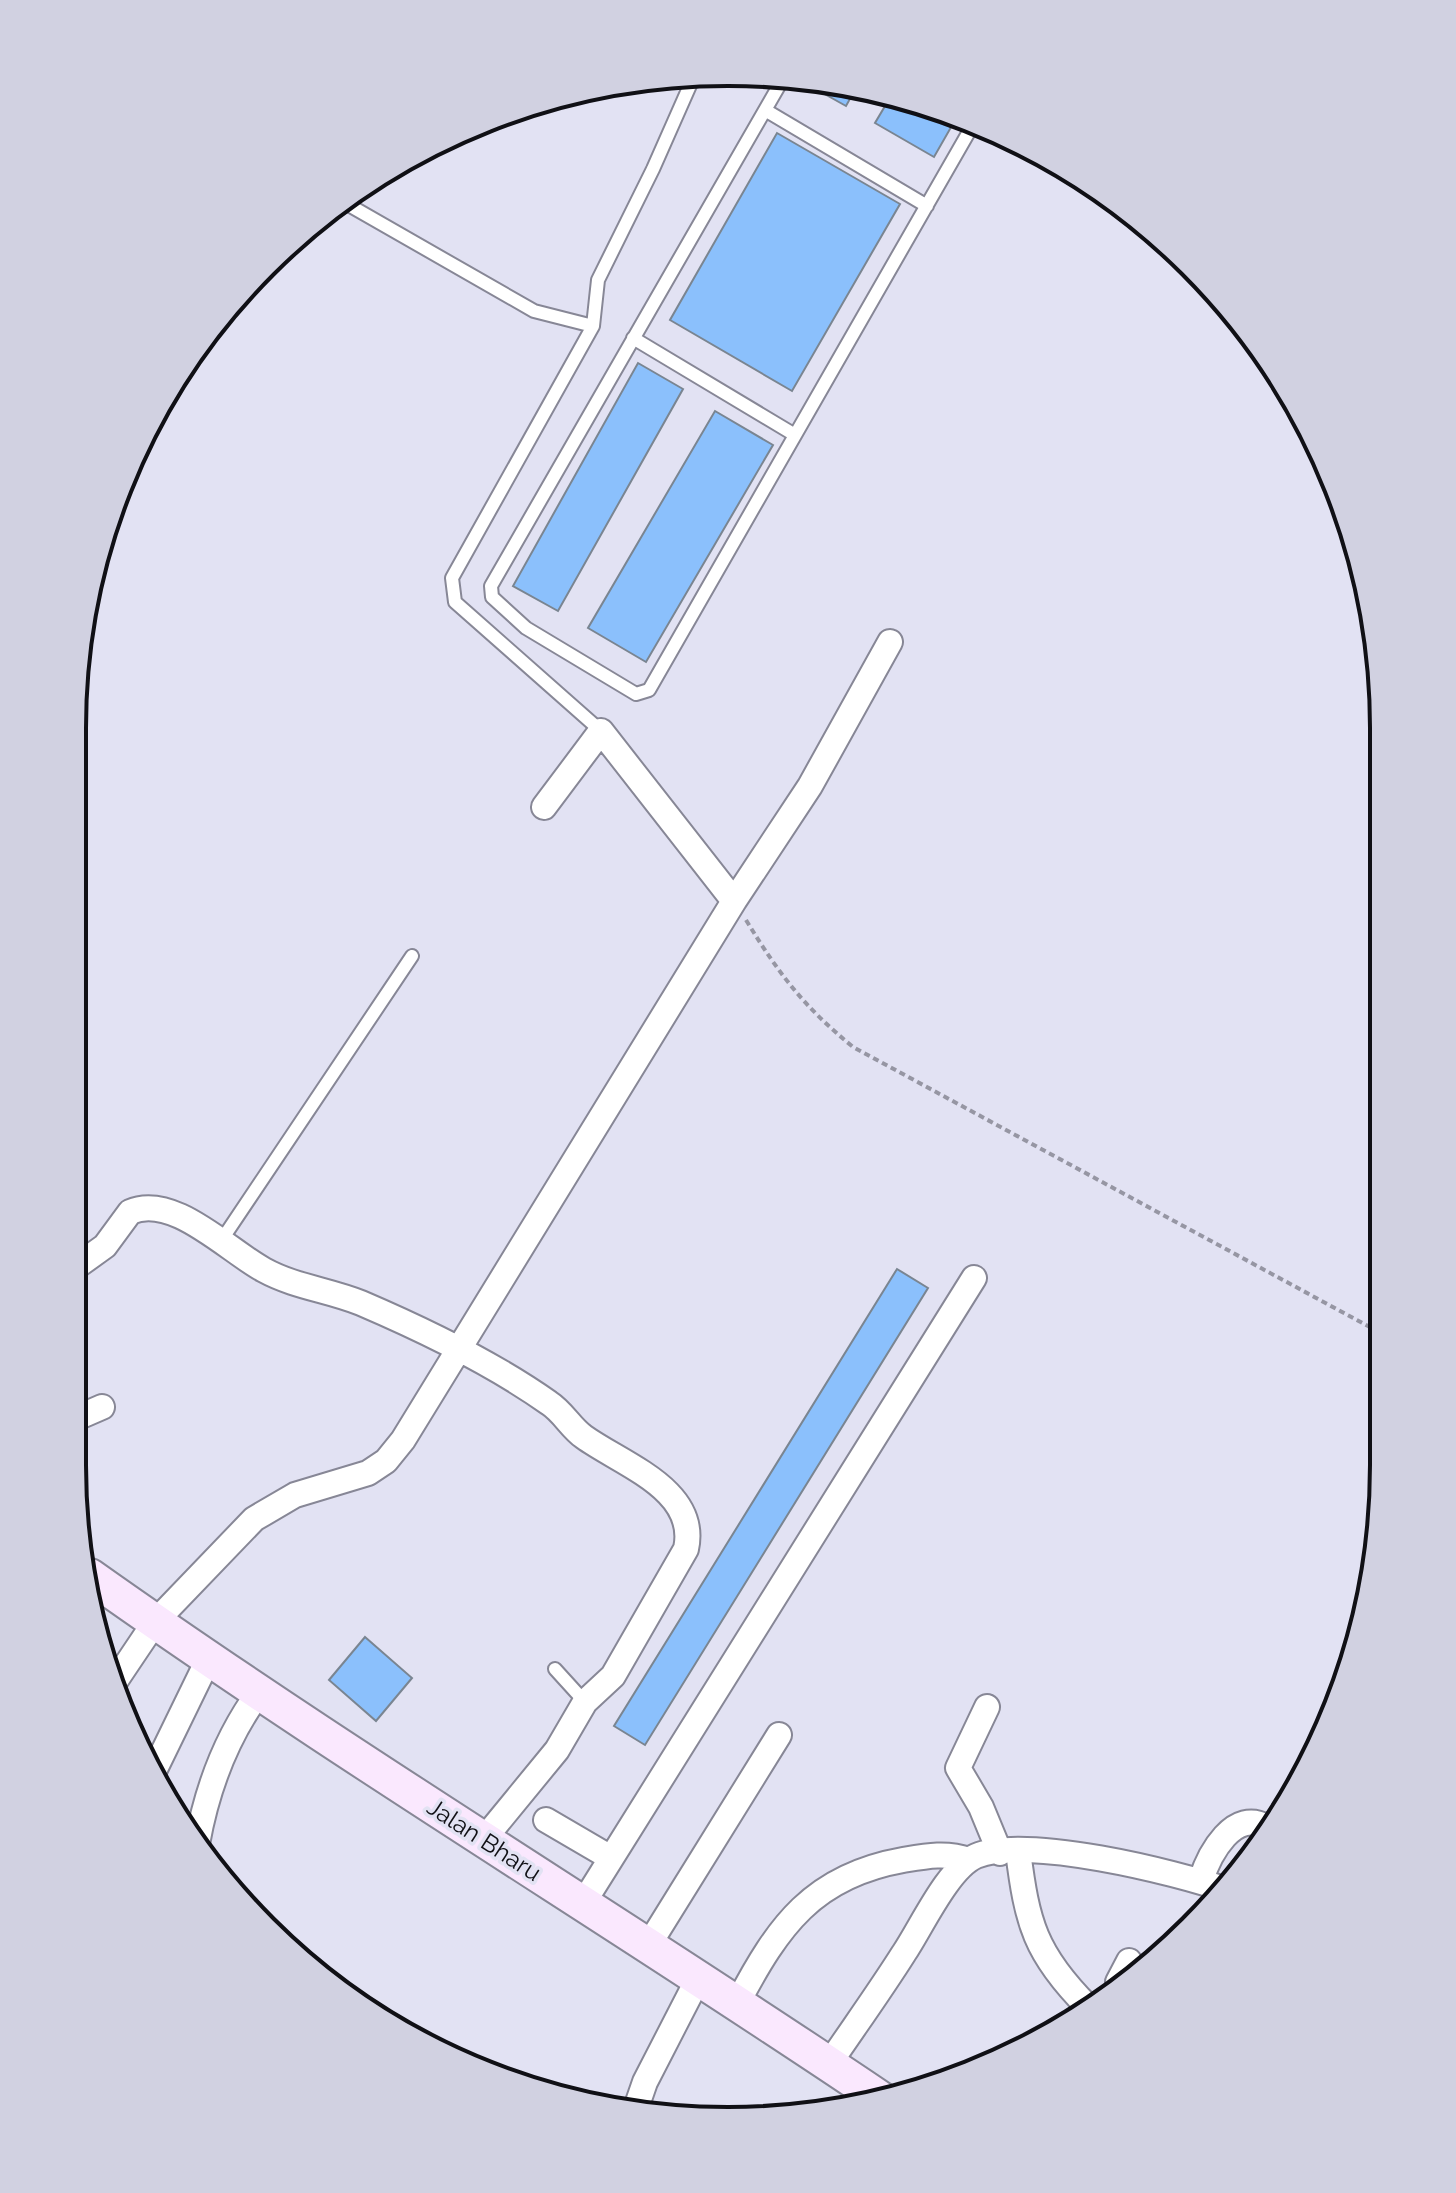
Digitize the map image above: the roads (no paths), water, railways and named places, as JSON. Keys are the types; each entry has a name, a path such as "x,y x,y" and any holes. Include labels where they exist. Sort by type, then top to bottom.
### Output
{"main road":[{"name":"Jalan Bharu","path":"96,1581 582,1905 738,2002 869,2091"}],"street":[{"path":"121,1673 155,1622 271,1506 368,1473 386,1461 403,1440 461,1351 734,901 810,786 890,642"},
{"path":"544,807 601,731 734,901"},
{"path":"86,1260 105,1246 130,1212 156,1206 221,1241 263,1270 319,1293 357,1301 461,1351 551,1404 581,1435 664,1490 681,1505 690,1531 686,1549 613,1676 585,1702 557,1750 484,1839"},
{"path":"582,1905 974,1278"},
{"path":"86,1414 102,1407"},
{"path":"159,1761 209,1658"},
{"path":"200,1831 216,1768 244,1713 260,1691"},
{"path":"987,1707 958,1768 1009,1852 1035,1939 1047,1959 1082,2001"},
{"path":"648,1946 779,1735"},
{"path":"546,1820 611,1858"},
{"path":"1201,1880 1211,1855 1228,1832 1245,1823 1259,1826"},
{"path":"829,2064 939,1896 969,1860 978,1854 1009,1852 1117,1860 1213,1885"},
{"path":"738,2002 774,1937 794,1913 819,1892 848,1875 875,1865 946,1854 969,1860"},
{"path":"638,2101 645,2082 698,1979"}],"lane":[{"path":"601,731 455,602 452,590 457,567 593,326 598,280 689,87"},
{"path":"778,88 491,586 492,597 526,628 636,694 649,690 968,133"},
{"path":"765,110 927,206"},
{"path":"353,207 534,311 593,326"},
{"path":"633,338 795,435"},
{"path":"221,1241 412,956"},
{"path":"555,1669 585,1702"}]}
